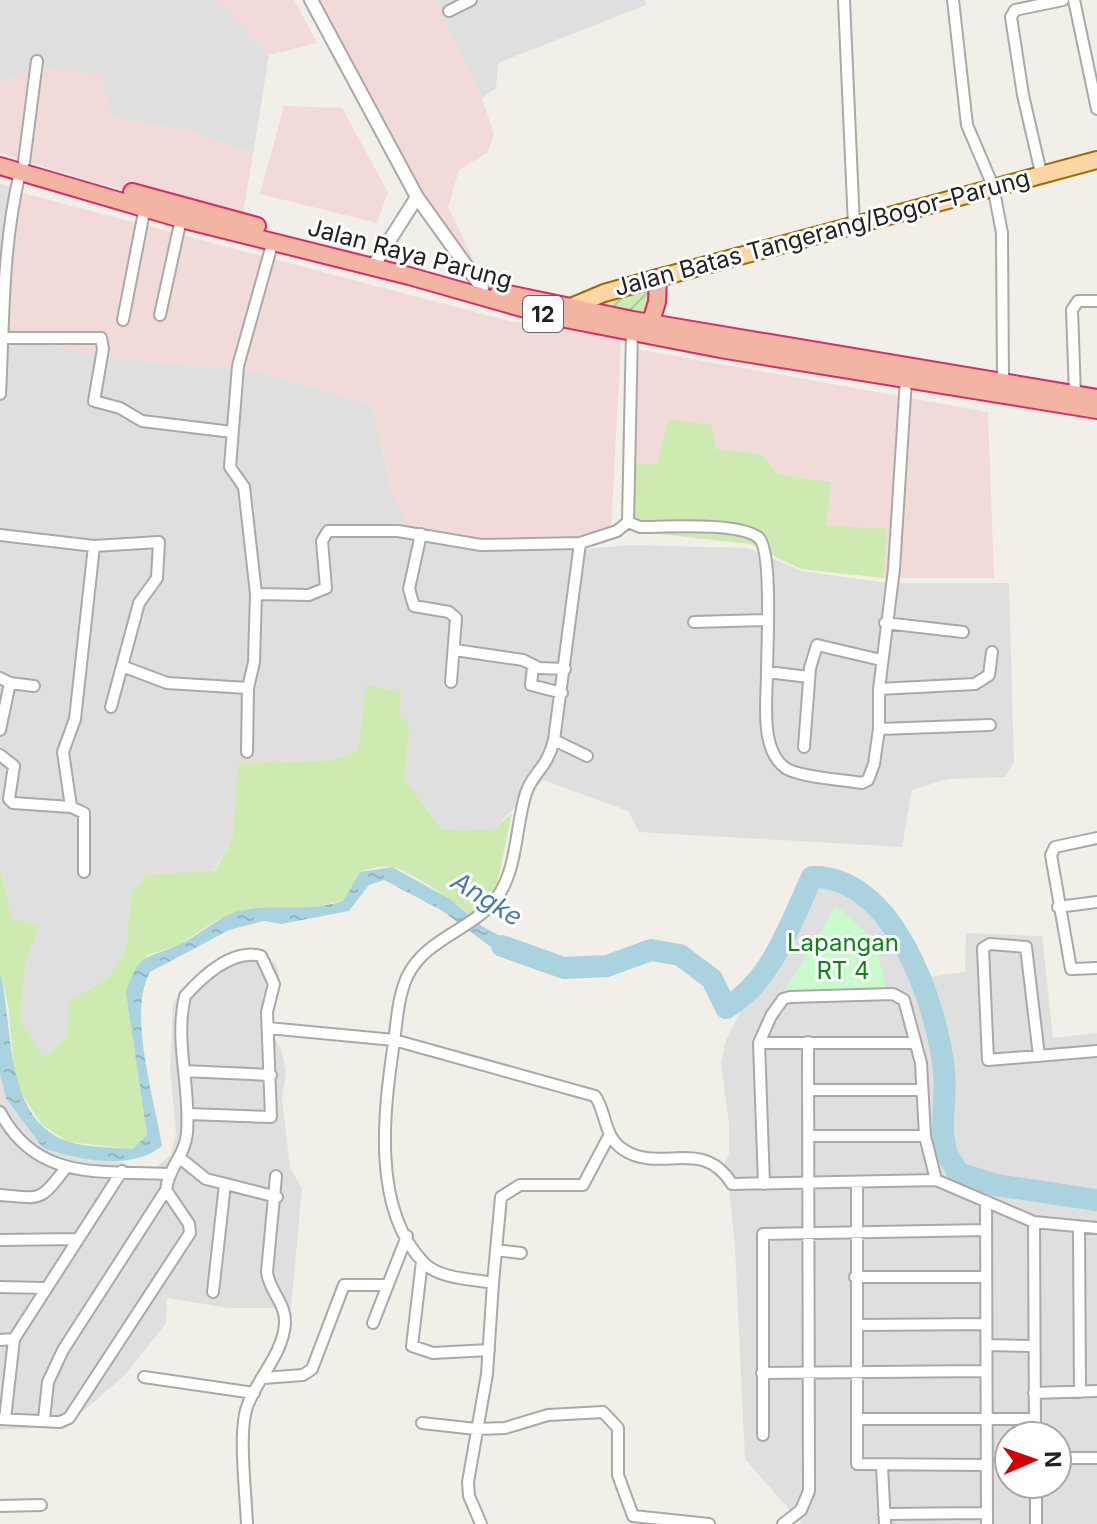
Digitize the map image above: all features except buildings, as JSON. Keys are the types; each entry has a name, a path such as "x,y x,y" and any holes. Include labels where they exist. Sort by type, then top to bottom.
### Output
{"highway":[{"name":"Jalan Raya Parung","path":"0,155 22,167 181,219 568,308 641,328"},
{"name":"Jalan Raya Parung","path":"0,166 22,167 375,263 550,316 641,328 872,368 1097,398"},
{"path":"641,328 658,278"},
{"name":"Jalan Raya Parung","path":"872,368 906,379 1097,410"}],"main road":[{"name":"Jalan Batas Tangerang/Bogor–Parung","path":"550,316 604,293 1097,160"}],"street":[{"path":"311,0 417,197 482,288"},
{"path":"449,11 471,0"},
{"path":"844,0 854,226"},
{"path":"953,0 967,125 993,186 1002,233 1003,384"},
{"path":"1041,173 1023,95 1011,17 1015,10 1063,0"},
{"path":"1074,0 1097,109"},
{"path":"0,394 6,240 22,167 37,61"},
{"path":"375,263 417,197"},
{"path":"123,320 145,207"},
{"path":"160,315 181,219"},
{"path":"247,752 248,688 254,662 256,594 244,487 230,467 238,366 273,241"},
{"path":"1075,395 1072,310 1078,301 1097,301"},
{"path":"256,594 309,595 326,588 322,541 328,531 363,529 421,534 481,545 580,543 617,531 628,522 641,328"},
{"path":"2,332 101,338 103,349 94,401 120,408 142,421 232,432"},
{"path":"628,522 640,527 736,529 757,536 766,550 770,744 788,770 862,783 871,777 879,729 881,660 894,569 906,379"},
{"path":"421,534 409,594 414,606 449,612 456,618 451,682"},
{"path":"0,535 94,546 159,542 157,578 139,603 111,707"},
{"path":"493,1283 441,1273 422,1261 391,1201 387,1175 386,1106 399,1006 409,973 421,956 488,908 505,884 526,792 547,763 562,693 580,543"},
{"path":"71,807 63,752 75,719 94,546"},
{"path":"694,622 767,620"},
{"path":"885,623 963,632"},
{"path":"804,747 809,677 818,645 881,660"},
{"path":"455,650 513,658 533,666 565,669"},
{"path":"879,689 975,684 989,675 992,652"},
{"path":"122,666 154,680 180,686 248,688"},
{"path":"533,666 531,685 562,693"},
{"path":"767,672 809,677"},
{"path":"0,730 5,680 34,686"},
{"path":"879,729 990,725"},
{"path":"554,740 587,756"},
{"path":"0,755 14,766 9,799 13,803 71,807 84,813 84,872"},
{"path":"1097,838 1051,850 1058,907 1071,969 1097,968"},
{"path":"1058,907 1097,902"},
{"path":"1039,1056 1026,947 990,944 983,948 988,1060 1039,1056 1097,1051"},
{"path":"44,1419 48,1382 63,1350 166,1190 167,1174 180,1158 186,1144 188,1114 181,1022 185,996 224,963 255,955 267,964 274,984 267,1012 270,1118 188,1114"},
{"path":"764,1184 759,1043 768,1020 783,999 893,994 904,1000 921,1063 925,1136 936,1180"},
{"path":"268,1028 394,1040 595,1096 609,1136 633,1154 659,1158 691,1156 715,1165 732,1184 857,1184 936,1180 1034,1222 1097,1228"},
{"path":"783,1524 801,1510 809,1491 808,1042"},
{"path":"759,1043 914,1043"},
{"path":"184,1071 271,1075"},
{"path":"809,1090 921,1090"},
{"path":"0,1112 25,1147 65,1169 167,1174"},
{"path":"481,1524 468,1492 489,1350 501,1197 506,1191 520,1185 583,1185 609,1136"},
{"path":"809,1136 925,1136"},
{"path":"180,1158 195,1172 225,1184 277,1197"},
{"path":"3,1193 32,1198 45,1194 65,1169"},
{"path":"122,1171 14,1339 3,1419 60,1422 69,1418 190,1233 189,1224 166,1190"},
{"path":"247,1524 244,1416 284,1332 285,1309 269,1286 267,1272 277,1197 276,1176"},
{"path":"213,1292 225,1184"},
{"path":"857,1184 857,1464 986,1465"},
{"path":"882,1466 884,1519 986,1518 986,1201"},
{"path":"857,1419 1035,1419 1034,1222"},
{"path":"1079,1227 1080,1392"},
{"path":"763,1435 763,1234 986,1230"},
{"path":"373,1323 407,1236"},
{"path":"0,1240 77,1239"},
{"path":"496,1250 521,1253"},
{"path":"422,1261 412,1346 433,1353 489,1350"},
{"path":"855,1277 986,1277"},
{"path":"263,1378 303,1375 312,1369 344,1285 388,1285"},
{"path":"0,1287 44,1288"},
{"path":"857,1325 986,1324"},
{"path":"0,1340 14,1339"},
{"path":"987,1345 1033,1346"},
{"path":"762,1373 986,1371"},
{"path":"144,1377 254,1393"},
{"path":"1034,1393 1097,1391"},
{"path":"422,1423 476,1429 511,1427 548,1415 603,1412 618,1428 618,1475 633,1516 709,1524"},
{"path":"1073,1458 1097,1458"},
{"path":"1036,1500 1036,1524"},
{"path":"0,1506 41,1505"}],"shaded area":[{"path":"0,0 217,0 269,55 253,154 189,131 112,118 16,78 0,81"},
{"path":"217,0 294,0 317,43 269,55"},
{"path":"314,0 435,0 482,98 494,134 488,152 459,170 448,207 490,294 480,292"},
{"path":"435,0 645,0 646,5 498,63 496,88 482,98"},
{"path":"31,66 101,75 112,118 189,131 253,154 242,219 93,182 0,153 0,81 16,78"},
{"path":"284,106 342,108 388,192 377,223 260,194"},
{"path":"0,184 13,187 1,250 0,310"},
{"path":"19,192 509,321 621,339 611,531 593,543 561,551 446,542 409,531 391,488 373,405 261,372 109,358 38,343 6,347 5,245"},
{"path":"38,343 109,358 261,372 373,405 391,488 561,551 630,545 747,548 802,571 887,583 1009,583 1014,762 1005,777 948,779 912,790 902,847 639,832 628,811 543,780 493,829 442,830 404,778 410,726 366,686 358,750 333,760 240,763 232,840 214,871 131,894 126,949 109,977 69,1001 67,1036 44,1059 20,1019 26,960 40,926 12,918 0,869 0,348"},
{"path":"631,348 988,412 994,578 883,578 887,530 826,525 832,482 778,474 762,454 716,449 657,464 625,462"},
{"path":"813,886 830,886 868,907 890,931 915,979 965,972 966,933 1042,936 1053,1038 1097,1033 1097,1524 802,1524 745,1459 735,1247 728,1180 722,1168 729,1154 729,1125 721,1062 726,1040 746,1001 767,981"},
{"path":"244,950 263,950 277,966 280,978 265,1018 282,1052 286,1073 282,1098 290,1168 302,1188 291,1308 229,1308 167,1298 166,1323 125,1375 66,1426 0,1430 0,1073 6,1100 43,1148 117,1161 150,1172 171,1155 176,1131 170,1070 173,1004 186,986"}],"green space":[{"path":"644,288 651,294 647,312 640,317 604,308 605,299"},
{"path":"668,419 712,425 716,449 762,454 778,474 832,482 826,525 887,529 883,578 801,569 750,544 623,530 625,462 657,464"},
{"path":"366,685 401,692 399,714 410,726 404,778 442,830 493,829 512,813 495,895 475,918 411,875 392,867 376,868 360,872 343,901 298,910 241,911 215,921 177,946 147,955 133,1038 147,1135 132,1149 68,1142 41,1124 15,1083 8,1004 0,972 0,869 12,918 40,926 26,960 20,1019 44,1058 67,1036 69,1001 109,977 126,949 131,894 145,875 215,871 232,840 239,763 333,760 358,750"},
{"name":"Lapangan RT 4","path":"836,905 875,941 886,988 783,994"}],"water":[{"path":"392,867 450,899 482,926 529,953 526,960 495,950 441,910 384,880 369,885 349,911 281,924 264,921 229,930 150,972 141,1010 142,1033 162,1146 149,1154 135,1159 104,1161 43,1148 6,1099 0,1073 0,972 15,1069 32,1114 48,1131 70,1142 132,1149 147,1135 126,992 140,964 244,910 318,906 343,901 360,872"}],"waterway":[{"name":"Angke","path":"502,946 564,968 607,966 651,950 680,955 712,979 726,1008 742,997 768,967 812,877 841,882 866,897 888,920 921,980 940,1044 944,1071 944,1142 958,1173 996,1185 1097,1200"}]}
